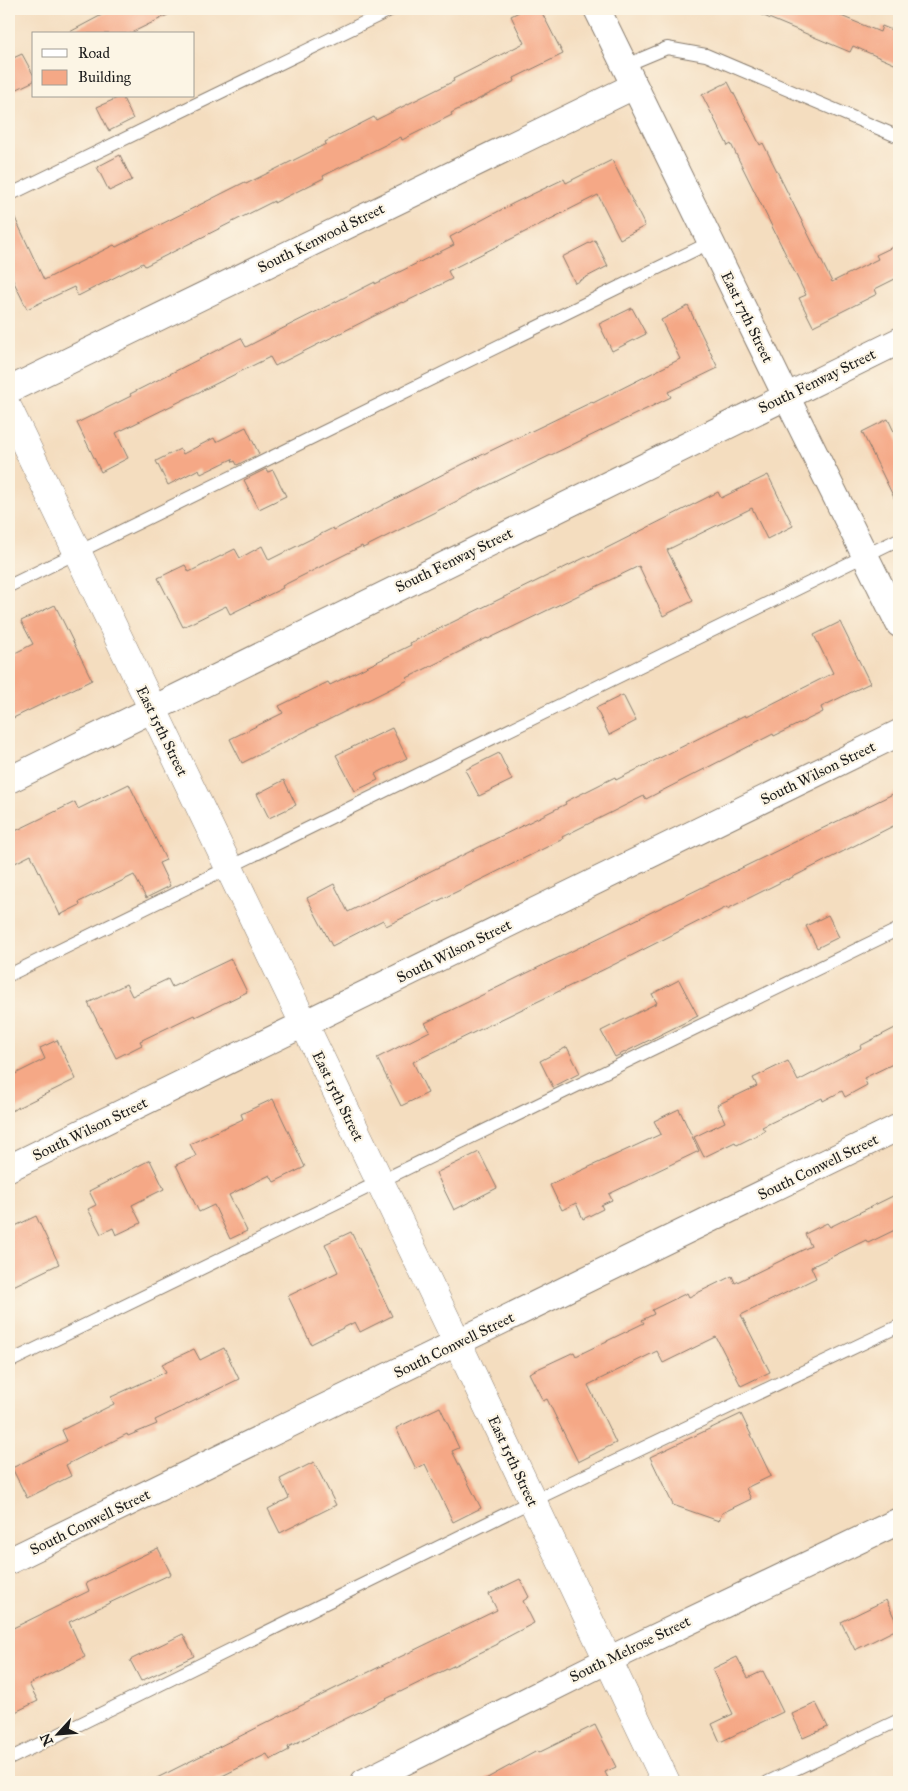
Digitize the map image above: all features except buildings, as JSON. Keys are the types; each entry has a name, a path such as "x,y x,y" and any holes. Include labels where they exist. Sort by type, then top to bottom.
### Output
{"main road":[{"name":"East 15th Street","path":"9,410 458,1344 666,1782"}],"street":[{"name":"East 17th Street","path":"597,9 899,624"},
{"name":"South Kenwood Street","path":"9,390 629,76"},
{"name":"South Fenway Street","path":"9,780 899,341"},
{"name":"South Wilson Street","path":"9,1168 899,733"},
{"name":"South Conwell Street","path":"9,1562 899,1128"},
{"name":"South Melrose Street","path":"364,1782 608,1660 899,1521"}],"lane":[{"path":"9,195 392,9"},
{"path":"629,76 667,48 706,55 899,137"},
{"path":"9,586 711,242"},
{"path":"9,975 899,539"},
{"path":"9,1362 899,929"},
{"path":"9,1759 532,1501 899,1326"},
{"path":"768,1782 899,1720"}]}
